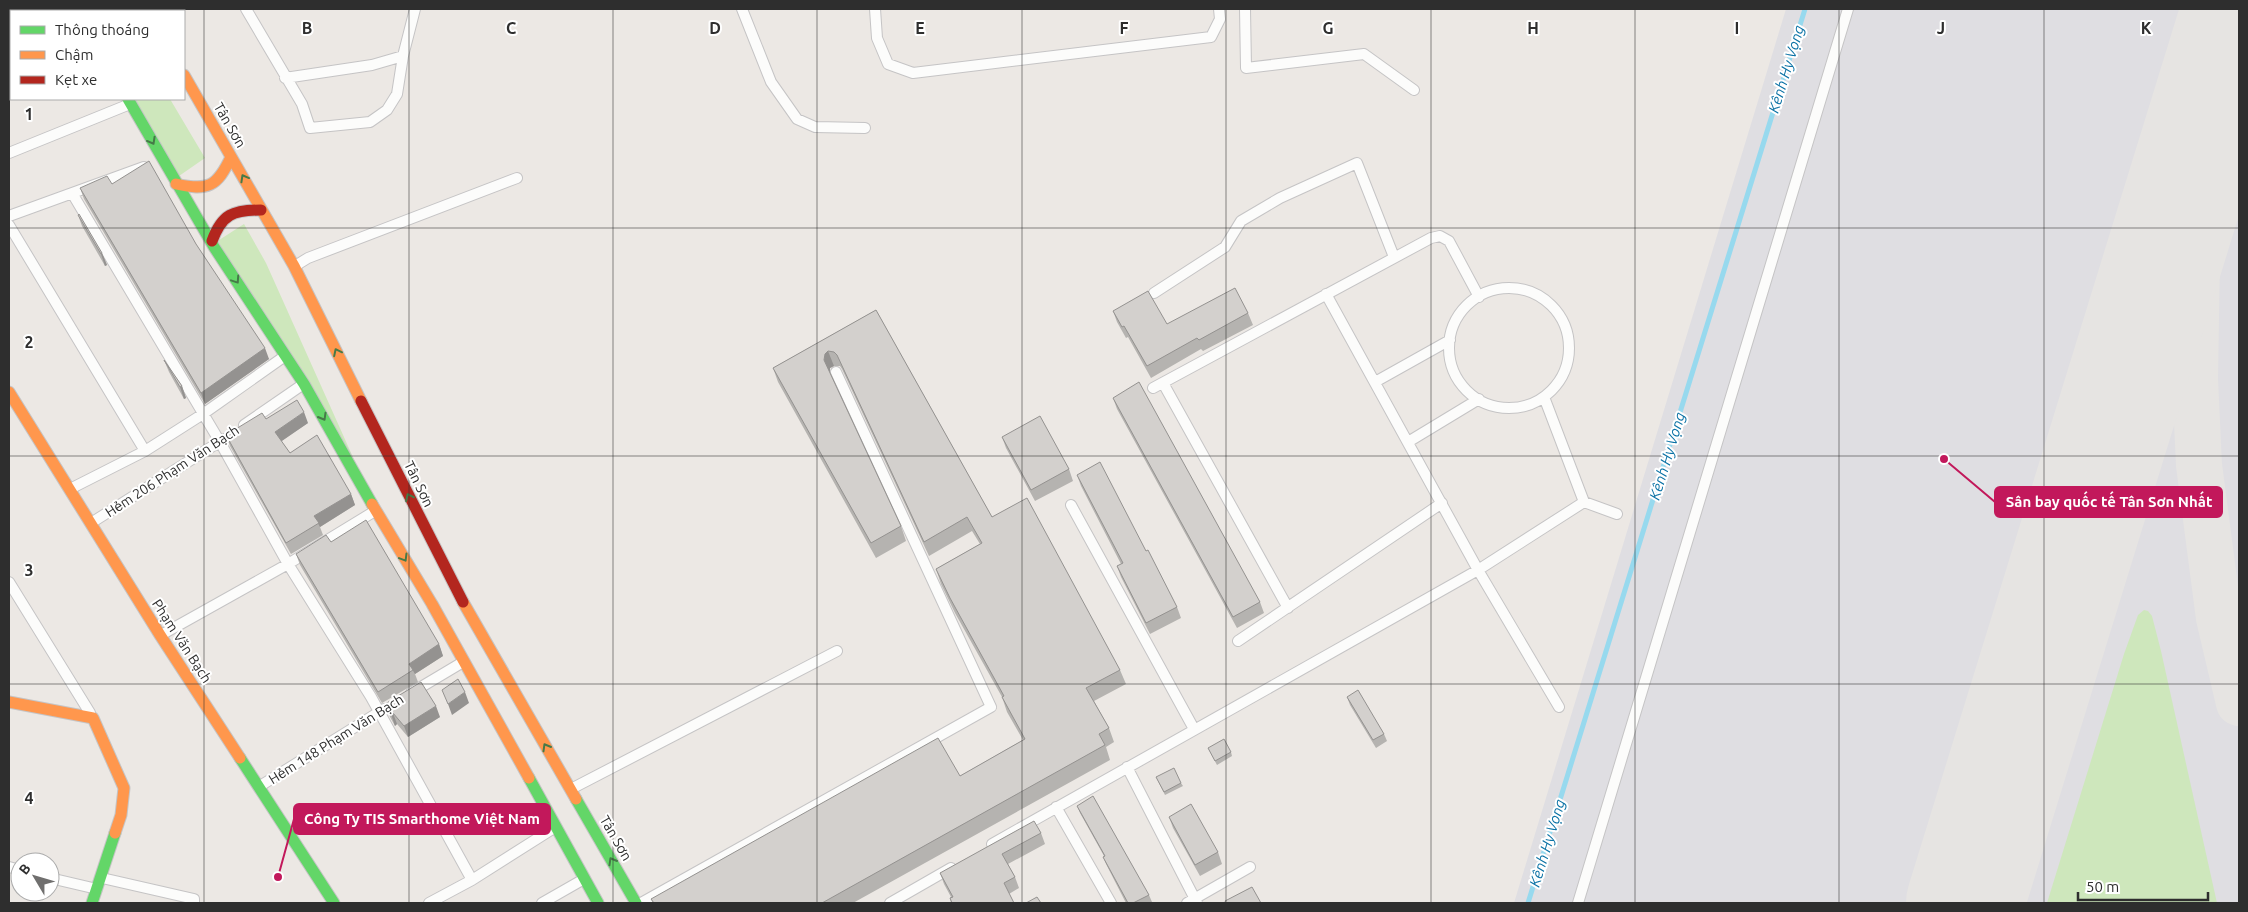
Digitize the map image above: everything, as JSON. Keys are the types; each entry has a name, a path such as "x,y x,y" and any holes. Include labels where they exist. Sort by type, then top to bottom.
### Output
{"street":[{"name":"Tân Sơn","path":"185,77 294,266 451,598 471,633 571,789 636,903"},
{"path":"130,101 176,184 214,247 304,384 376,511 432,604 598,903"},
{"path":"176,184 198,189 213,185 224,176 231,157"},
{"path":"212,241 216,228 228,214 239,209 262,210"},
{"name":"Phạm Văn Bạch","path":"9,392 160,636 334,903"},
{"path":"432,604 441,606 451,598"},
{"path":"456,647 471,633"},
{"path":"9,702 93,718 124,788 121,815 92,903"}],"lane":[{"path":"246,9 302,104 310,128 370,122 387,110 398,94 404,56 415,9"},
{"path":"742,9 771,82 796,119 815,127 865,128"},
{"path":"875,9 877,38 888,64 913,73 1211,37 1220,18 1219,9"},
{"path":"1245,9 1246,68 1364,54 1414,90"},
{"path":"1578,903 1848,9"},
{"path":"285,78 372,65 404,56"},
{"path":"9,153 130,101"},
{"path":"9,216 163,161"},
{"path":"1154,293 1225,247 1241,221 1280,198 1357,163 1394,257"},
{"path":"294,266 308,258 517,178"},
{"path":"72,193 220,442 288,564 379,712 472,880"},
{"path":"9,225 145,451"},
{"path":"1153,388 1430,238 1440,236 1449,241 1479,297"},
{"path":"1503,288 1522,289 1541,296 1556,309 1566,326 1570,346 1567,365 1558,383 1544,397 1526,406 1506,408 1487,404 1470,393 1457,378 1450,360 1450,340 1456,321 1467,305 1479,297 1503,288"},
{"path":"1326,294 1478,570 1559,707"},
{"path":"1375,382 1450,340"},
{"path":"69,489 145,451 203,414 286,355"},
{"path":"641,903 991,707 836,372"},
{"path":"1164,382 1288,608"},
{"name":"Hẻm 206 Phạm Văn Bạch","path":"90,524 220,442 304,384"},
{"path":"1544,397 1584,502 1617,514"},
{"path":"1408,442 1479,399"},
{"path":"979,852 1478,570 1584,502"},
{"path":"1238,641 1442,503"},
{"path":"1071,505 1194,729"},
{"path":"160,636 288,564 376,511"},
{"path":"9,582 93,718"},
{"path":"571,789 837,651"},
{"name":"Hẻm 148 Phạm Văn Bạch","path":"259,786 464,661"},
{"path":"1127,767 1193,902 1250,866"},
{"path":"1056,807 1111,903"},
{"path":"429,903 472,880 555,827"},
{"path":"890,903 903,900 961,862"},
{"path":"101,878 194,899 194,903"},
{"path":"542,903 584,879"},
{"path":"60,880 98,889"}],"shaded area":[{"path":"1786,9 2239,9 2239,903 1514,903"}],"green space":[{"path":"135,100 171,100 205,158 179,176"},
{"path":"244,224 266,263 365,484 216,242"},
{"path":"2144,610 2148,611 2152,616 2161,651 2217,903 2047,903 2124,654 2138,615"}],"building":[{"path":"149,161 196,244 265,348 201,393 80,188 107,176 112,184"},
{"path":"78,215 102,253 101,254"},
{"path":"1235,288 1248,313 1199,340 1197,338 1147,366 1113,311 1148,291 1167,324"},
{"path":"876,310 992,517 1027,498 1120,670 1086,688 1109,728 1099,734 1105,745 822,903 654,903 651,899 938,738 960,776 1025,739 936,569 982,543 967,517 924,542 837,355 834,352 828,351 825,354 824,360 901,526 871,543 773,368"},
{"path":"164,360 182,386 180,387"},
{"path":"1139,382 1260,602 1233,617 1113,398"},
{"path":"297,400 304,412 275,432 290,453 317,435 351,494 314,516 319,523 286,543 226,435 262,413 266,419"},
{"path":"1040,416 1069,469 1031,490 1002,437"},
{"path":"1100,462 1177,607 1146,623 1117,566 1123,563 1077,475"},
{"path":"366,520 439,644 409,664 413,670 378,692 296,554 326,535 331,542"},
{"path":"458,679 465,692 448,704 442,690"},
{"path":"421,682 436,706 404,726 393,713 391,714 385,704"},
{"path":"1358,690 1384,734 1373,740 1347,697"},
{"path":"1224,739 1231,752 1215,761 1208,748"},
{"path":"1174,768 1181,783 1164,792 1156,777"},
{"path":"1093,796 1149,895 1133,903 1128,903 1103,857 1105,856 1077,806"},
{"path":"1191,804 1218,852 1195,865 1169,817"},
{"path":"1034,821 1041,833 1002,854 1015,877 1004,883 1014,903 952,903 950,898 953,897 940,873"},
{"path":"1252,887 1261,903 1226,903 1225,901"},
{"path":"1037,897 1041,903 1026,903"}],"waterway":[{"name":"Kênh Hy Vọng","path":"1528,903 1805,9"}],"taxiway":[{"path":"2236,27 2217,109 2204,185 2197,257 2195,379 2199,465 2219,618 2239,703"}],"runway":[{"path":"1965,903 2239,15"}],"traffic: fast":[{"path":"129,100 214,247 304,384 372,504"},
{"path":"240,758 334,903"},
{"path":"529,778 598,903"},
{"path":"576,799 636,903"},
{"path":"92,903 115,833"}],"traffic: slow":[{"path":"185,77 294,266 361,401"},
{"path":"176,184 196,187 210,184 221,175 231,157"},
{"path":"9,392 160,635 240,758"},
{"path":"372,504 432,604 529,778"},
{"path":"463,602 576,799"},
{"path":"9,702 93,718 124,788 121,815 115,833"}],"traffic: jam":[{"path":"212,241 220,225 230,215 243,211 261,210"},
{"path":"361,401 463,602"}],"place":[{"name":"Sân bay quốc tế Tân Sơn Nhất","path":"1944,459"},
{"name":"Công Ty TIS Smarthome Việt Nam","path":"278,877"}]}
